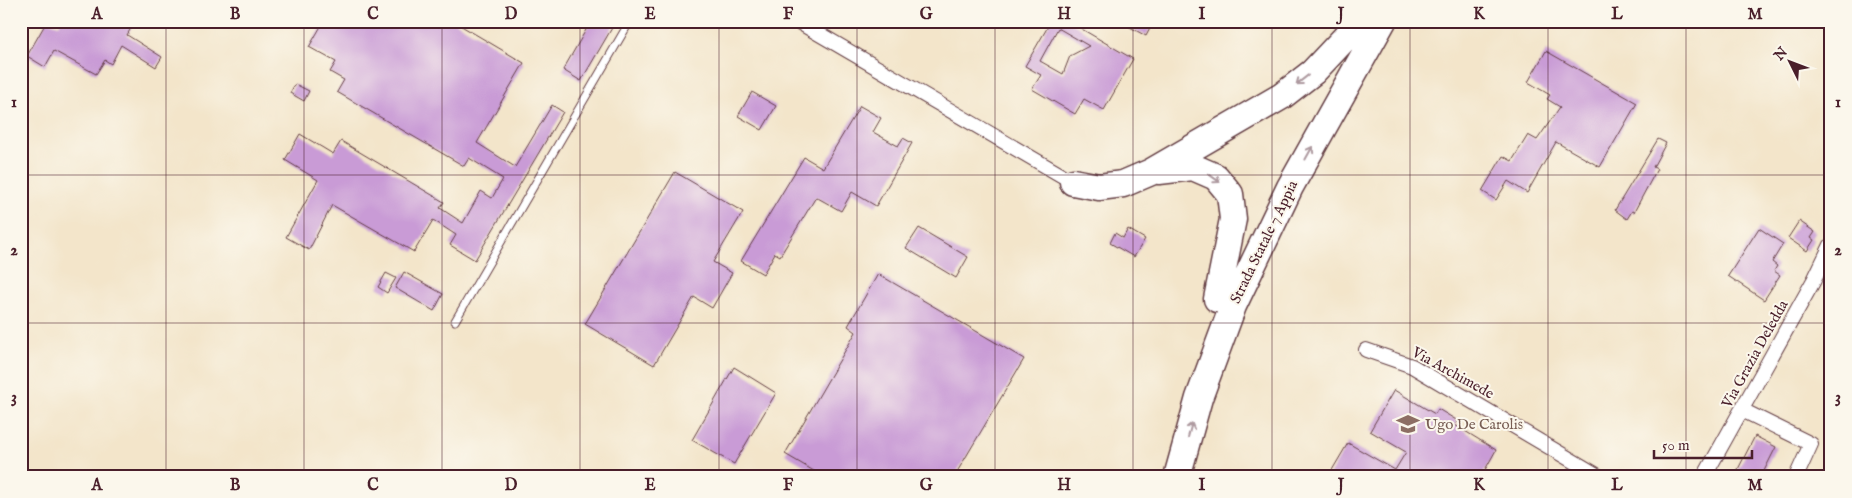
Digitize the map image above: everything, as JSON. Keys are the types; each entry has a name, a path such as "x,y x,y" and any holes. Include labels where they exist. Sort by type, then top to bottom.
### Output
{"highway":[{"path":"1073,182 1098,187 1124,184 1151,172 1282,96 1313,72 1362,21"},
{"name":"Strada Statale 7 Appia","path":"1158,477 1183,392 1217,299 1275,179 1362,21"},
{"name":"Strada Statale 7 Appia","path":"1177,477 1199,398 1233,306 1290,187 1383,21"},
{"path":"1151,172 1193,167 1216,177 1230,194 1233,219 1217,299"}],"street":[{"path":"797,21 1073,182"},
{"name":"Via Grazia Deledda","path":"1704,477 1814,280 1830,246"},
{"name":"Via Archimede","path":"1366,350 1412,366 1600,477"},
{"path":"1742,410 1811,444 1796,477"}],"lane":[{"path":"456,321 630,21"}],"building":[{"path":"47,21 59,25 61,21 135,21 127,35 162,57 156,67 121,45 111,64 105,60 96,74 54,51 45,67 27,56"},
{"path":"324,21 453,21 524,63 477,143 515,167 552,105 563,112 475,260 450,245 456,235 433,220 414,252 332,205 309,250 286,237 318,180 285,160 300,134 333,154 341,141 444,202 440,208 463,223 481,191 492,198 503,179 469,158 464,166 337,92 344,80 330,72 336,62 309,47"},
{"path":"591,21 616,21 581,81 563,70"},
{"path":"1046,21 1068,21 1133,59 1104,110 1084,99 1075,114 1032,89 1041,75 1025,66 1050,23","holes":["1058,28 1089,46 1070,56 1063,74 1040,61"]},
{"path":"1119,21 1154,21 1146,36"},
{"path":"1546,51 1637,103 1600,167 1556,142 1527,193 1508,181 1496,200 1482,191 1503,156 1512,161 1528,135 1537,140 1560,107 1547,99 1550,95 1528,82"},
{"path":"295,84 309,91 304,101 290,93"},
{"path":"752,92 776,106 762,130 738,116"},
{"path":"860,106 881,118 873,132 898,146 903,138 912,143 876,206 852,192 841,211 816,197 780,256 775,253 763,274 741,261 804,157 823,168"},
{"path":"1658,139 1666,143 1653,167 1657,169 1634,212 1632,211 1627,219 1615,210"},
{"path":"675,172 743,212 713,262 732,273 712,308 694,297 654,365 585,324"},
{"path":"1799,221 1815,232 1811,238 1814,240 1807,251 1788,238"},
{"path":"919,228 968,257 956,278 906,248"},
{"path":"1759,228 1783,244 1772,262 1777,266 1774,271 1780,275 1764,300 1728,276"},
{"path":"1128,229 1145,239 1134,257 1110,243 1115,233 1123,238"},
{"path":"404,272 443,294 434,311 395,288"},
{"path":"386,273 396,278 387,293 378,287"},
{"path":"878,274 1024,359 954,477 824,477 785,454 856,332 848,326"},
{"path":"734,367 776,393 734,464 692,440"},
{"path":"1394,390 1435,414 1438,409 1458,421 1455,425 1496,450 1481,477 1328,477 1348,443 1395,470 1406,452 1370,431"},
{"path":"1755,436 1776,447 1761,477 1734,477"}],"place":[{"name":"Ugo De Carolis","path":"1408,424"}]}
